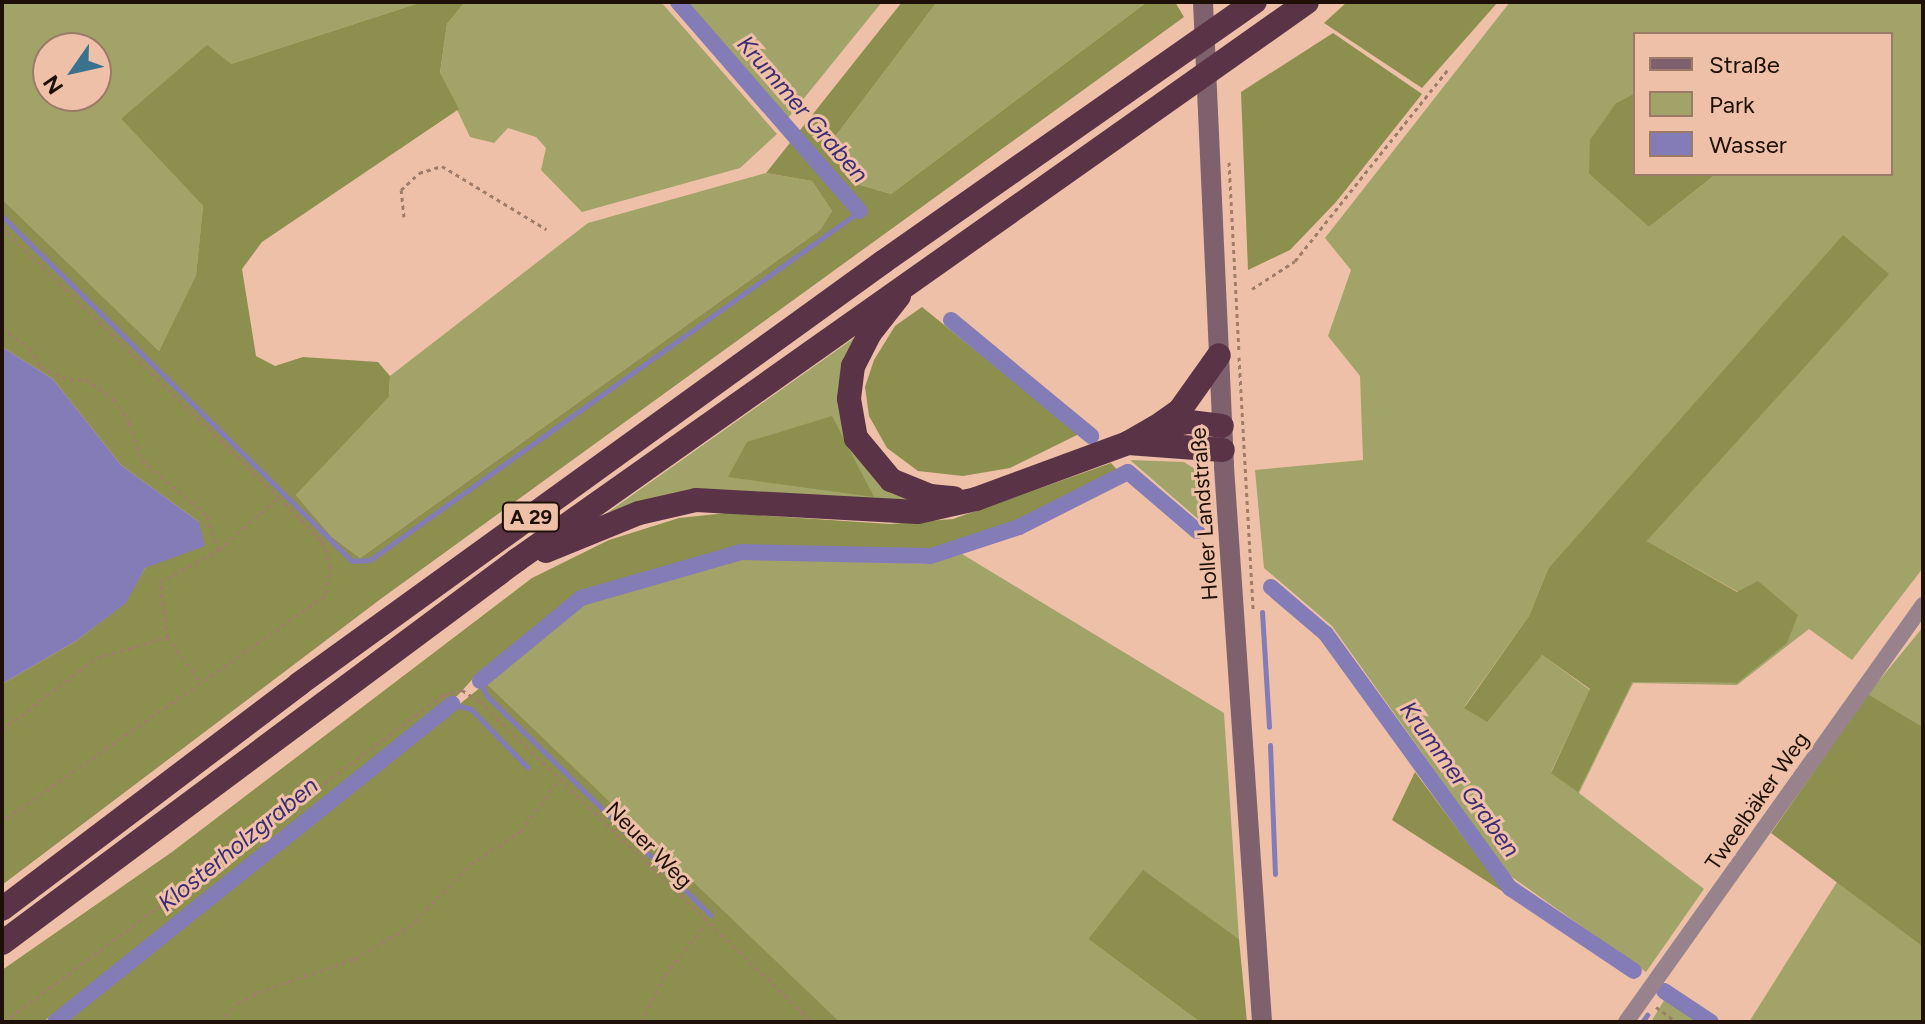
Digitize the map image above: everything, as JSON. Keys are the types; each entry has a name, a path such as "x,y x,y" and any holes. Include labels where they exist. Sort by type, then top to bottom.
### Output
{"highway":[{"name":"A 29","path":"2,909 299,684 1255,2"},
{"name":"A 29","path":"2,943 517,560 910,278 1307,2"},
{"path":"910,278 853,366 849,399 856,438 891,480 930,496 976,499"},
{"path":"517,560 639,513 696,500 918,512 976,499 1128,443 1156,427 1180,410 1219,355"},
{"path":"1156,427 1190,422 1223,438"},
{"path":"1128,443 1223,438"}],"main road":[{"name":"Holler Landstraße","path":"1203,2 1223,438 1262,1022"}],"street":[{"name":"Tweelbäker Weg","path":"1626,1022 1923,605"}],"path":[{"path":"1252,289 1295,261 1449,68"},
{"path":"1229,157 1253,620"},
{"path":"404,217 401,190 419,173 442,166 546,229"},
{"path":"2,227 322,541 331,566 325,596 2,821"},
{"path":"2,328 30,348 41,367 70,380 86,379 114,399 130,423 142,460 207,516 219,550"},
{"path":"200,682 168,637 160,582 219,550 279,497"},
{"path":"2,730 97,658 168,637"},
{"name":"Neuer Weg","path":"4,1022 443,695 462,690 560,778 706,924 813,1022"},
{"path":"220,1022 238,1003 259,992 354,959 409,927 471,864 521,831 560,778"},
{"path":"641,1022 665,975 706,924"},
{"path":"1643,999 1677,1022"}],"green space":[{"path":"2,2 422,2 231,64 121,119 203,206 196,275 159,351 2,199"},
{"path":"422,2 465,2 447,24 440,73 459,109 262,242 242,269 256,356 275,366 303,357 378,362 390,376 389,397 296,495 331,536 360,558 820,230 832,211 812,181 766,173 902,2 937,2 825,150 857,184 891,194 1147,2 1175,2 1184,17 382,598 2,885 2,684 76,641 125,603 145,568 199,522 121,465 53,379 2,347 2,199 159,351 196,275 203,206 121,119 207,45 231,64"},
{"path":"465,2 661,2 777,134 740,168 582,212 541,170 546,148 536,137 508,128 494,143 470,137 440,74 447,24"},
{"path":"687,2 882,2 788,118"},
{"path":"937,2 1147,2 891,194 857,184 825,150"},
{"path":"1347,2 1498,2 1422,88 1324,23"},
{"path":"1510,2 1923,2 1923,568 1852,660 1809,629 1737,685 1633,683 1579,793 1704,889 1646,972 1509,875 1332,626 1264,568 1255,470 1363,460 1360,376 1328,336 1351,270 1325,238","holes":["1888,274 1647,541 1738,592 1737,683 1632,682 1551,772 1590,690 1542,655 1464,707 1529,616 1548,569"]},
{"path":"1333,33 1422,94 1336,202 1290,250 1248,270 1241,92"},
{"path":"1633,94 1633,176 1713,176 1649,227 1589,174 1590,140 1616,103"},
{"path":"766,173 812,181 832,211 820,230 360,558 331,536 296,495 389,397 390,376 588,223"},
{"path":"1843,235 1889,274 1647,541 1737,592 1758,581 1798,615 1787,643 1737,683 1632,682 1578,792 1551,773 1590,689 1542,655 1487,722 1464,708 1529,616 1548,569"},
{"path":"922,307 1079,434 1010,468 963,476 918,471 887,448 869,416 865,387 874,360 895,326"},
{"path":"854,338 842,419 918,500 826,499 600,518"},
{"path":"832,416 874,497 728,477 747,442"},
{"path":"1130,460 1184,462 1204,475 1214,504 1212,531"},
{"path":"1111,463 1120,473 1018,523 928,550 737,546 580,592 480,671 458,695 43,1022 2,1022 2,970 172,852 532,578 609,540 679,518 726,513 890,524 953,519"},
{"path":"962,554 1224,713 1239,939 1143,871 1088,939 1200,1022 840,1022 486,683 582,605 742,557 927,564"},
{"path":"1923,627 1923,727 1868,694"},
{"path":"486,683 840,1022 67,1022 277,850"},
{"path":"1868,694 1923,727 1923,947 1771,833"},
{"path":"1415,772 1505,893 1392,820"},
{"path":"1143,870 1239,939 1247,1022 1200,1022 1088,939"},
{"path":"1837,882 1923,947 1923,1022 1749,1022"},
{"path":"1666,997 1701,1022 1651,1022"}],"water":[{"path":"2,347 53,379 121,465 199,522 205,546 145,568 126,603 76,641 2,684"}],"waterway":[{"name":"Krummer Graben","path":"678,2 860,211"},
{"path":"2,216 352,561 370,560 860,211"},
{"name":"Krummer Graben","path":"951,320 1091,436"},
{"name":"Klosterholzgraben","path":"480,681 581,598 741,552 931,556 1019,527 1128,472 1197,531"},
{"name":"Krummer Graben","path":"1271,587 1326,634 1510,888 1634,971"},
{"path":"1262,612 1269,727"},
{"path":"480,681 487,696 711,915"},
{"path":"452,704 471,709 527,767"},
{"name":"Klosterholzgraben","path":"55,1022 452,704"},
{"path":"1270,745 1275,874"},
{"name":"Krummer Graben","path":"1664,991 1711,1022"},
{"path":"1642,1022 1647,1015"}]}
